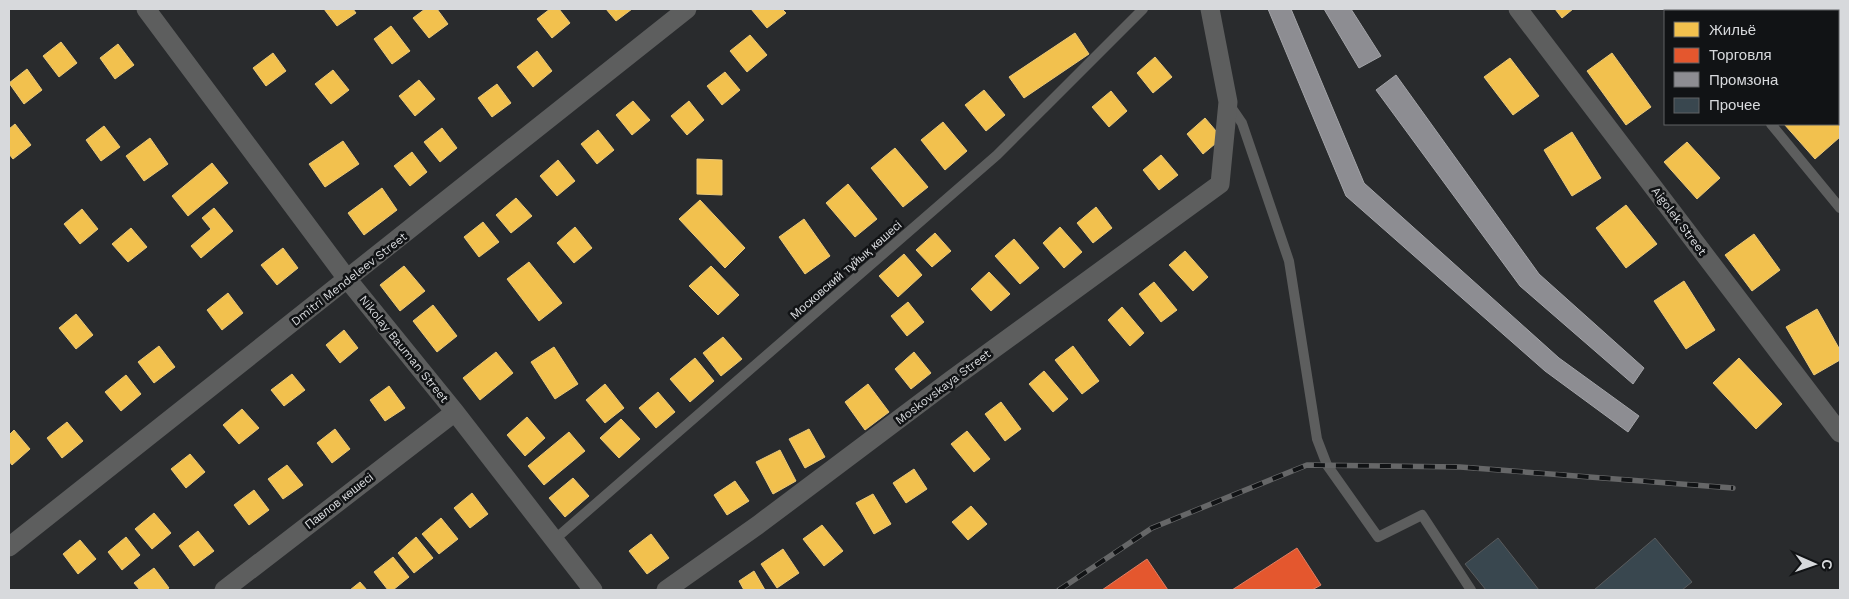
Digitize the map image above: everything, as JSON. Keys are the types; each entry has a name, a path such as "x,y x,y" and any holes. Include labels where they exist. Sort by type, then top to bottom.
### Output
{"street":[{"name":"Nikolay Bauman Street","path":"146,9 348,280 455,412 593,590"},
{"name":"Dmitri Mendeleev Street","path":"9,547 688,9"},
{"path":"1210,9 1228,102"},
{"name":"Aigolek Street","path":"1518,9 1840,433"},
{"name":"Moskovskaya Street","path":"666,590 758,525 951,380 1220,184 1228,102"},
{"name":"Павлов көшесі","path":"224,590 455,412"}],"lane":[{"name":"Московский тұйық көшесі","path":"554,540 997,154 1144,9"},
{"path":"1228,102 1242,123 1289,261 1317,439 1327,465 1378,537 1422,515 1471,590"},
{"path":"1772,125 1840,208"}],"building: Жильё":[{"path":"324,9 353,9 356,13 337,26"},
{"path":"425,9 437,9 448,24 429,38 413,18"},
{"path":"550,9 559,9 570,23 552,38 537,19"},
{"path":"606,9 632,9 616,21"},
{"path":"751,9 782,9 786,13 767,28"},
{"path":"1555,9 1573,9 1562,18"},
{"path":"391,26 410,51 392,64 374,39"},
{"path":"1075,33 1089,54 1024,98 1009,77"},
{"path":"750,35 767,55 747,72 730,51"},
{"path":"61,42 77,63 59,77 43,56"},
{"path":"118,44 134,65 115,79 100,58"},
{"path":"537,51 552,71 533,87 517,67"},
{"path":"273,53 286,71 266,86 253,68"},
{"path":"1612,53 1651,107 1626,125 1587,71"},
{"path":"1155,57 1172,77 1153,93 1137,73"},
{"path":"1510,58 1539,96 1513,115 1484,77"},
{"path":"27,69 42,90 24,104 9,83"},
{"path":"333,70 349,90 331,104 315,84"},
{"path":"725,72 740,90 722,105 707,86"},
{"path":"419,80 435,99 415,116 399,96"},
{"path":"497,84 511,103 492,117 478,98"},
{"path":"1839,84 1840,137 1815,159 1785,125 1839,125"},
{"path":"984,90 1005,115 986,131 965,105"},
{"path":"1111,91 1127,111 1109,127 1092,107"},
{"path":"633,101 650,120 632,135 616,115"},
{"path":"689,101 704,120 687,135 671,116"},
{"path":"1205,118 1222,138 1203,154 1187,134"},
{"path":"943,122 967,151 945,170 921,140"},
{"path":"15,124 31,145 13,159 9,154 9,129"},
{"path":"104,126 120,147 101,161 86,140"},
{"path":"442,128 457,148 440,162 424,142"},
{"path":"598,130 614,150 597,164 581,144"},
{"path":"1572,132 1601,178 1572,196 1544,150"},
{"path":"150,138 168,164 144,181 126,156"},
{"path":"343,141 359,164 325,187 309,164"},
{"path":"1687,142 1720,178 1697,199 1664,162"},
{"path":"895,148 928,187 903,207 871,168"},
{"path":"412,152 427,172 410,186 394,166"},
{"path":"1161,155 1178,175 1159,190 1143,170"},
{"path":"697,159 722,160 722,195 697,194"},
{"path":"558,160 575,181 557,196 540,176"},
{"path":"212,163 228,183 188,216 172,196"},
{"path":"848,184 877,219 855,237 826,203"},
{"path":"382,188 397,210 364,235 348,213"},
{"path":"516,198 532,216 511,233 496,215"},
{"path":"700,200 745,248 725,268 679,219"},
{"path":"1626,205 1657,244 1626,268 1596,228"},
{"path":"1096,207 1112,228 1093,243 1077,223"},
{"path":"214,208 233,231 201,258 191,246 211,229 202,218"},
{"path":"82,209 98,229 80,244 64,224"},
{"path":"804,219 830,256 805,274 779,237"},
{"path":"483,222 499,242 479,257 464,237"},
{"path":"575,227 592,248 574,263 557,243"},
{"path":"1060,227 1082,252 1064,268 1043,243"},
{"path":"131,228 147,247 128,262 112,244"},
{"path":"935,233 951,251 932,267 916,250"},
{"path":"1754,234 1780,270 1752,291 1725,255"},
{"path":"1014,239 1039,268 1020,284 995,256"},
{"path":"283,248 298,268 277,285 261,265"},
{"path":"1185,251 1208,277 1193,291 1169,265"},
{"path":"904,254 922,275 898,297 879,276"},
{"path":"529,262 562,303 539,321 507,279"},
{"path":"404,266 425,291 400,311 380,285"},
{"path":"711,266 739,295 718,315 689,286"},
{"path":"989,272 1010,294 991,311 971,289"},
{"path":"1684,281 1715,330 1686,349 1654,301"},
{"path":"1154,282 1177,310 1161,322 1139,294"},
{"path":"228,293 243,313 222,330 207,310"},
{"path":"908,302 924,322 907,336 891,316"},
{"path":"433,305 457,336 437,352 413,321"},
{"path":"1122,307 1144,333 1130,346 1108,320"},
{"path":"1817,309 1840,350 1840,360 1814,375 1786,327"},
{"path":"76,314 93,335 76,349 59,328"},
{"path":"344,330 358,348 340,363 326,345"},
{"path":"723,337 742,359 721,376 703,353"},
{"path":"159,346 175,367 154,383 138,362"},
{"path":"1073,346 1099,381 1082,394 1055,360"},
{"path":"554,347 578,384 555,399 531,362"},
{"path":"496,352 513,373 480,400 463,378"},
{"path":"914,352 931,373 911,389 895,369"},
{"path":"695,358 714,381 690,402 670,379"},
{"path":"1739,358 1782,404 1756,429 1713,383"},
{"path":"1044,371 1068,399 1053,412 1029,384"},
{"path":"292,374 305,390 284,406 271,390"},
{"path":"126,375 141,394 121,411 105,392"},
{"path":"605,384 624,408 605,423 586,400"},
{"path":"868,384 889,412 865,430 845,402"},
{"path":"389,386 405,408 385,421 370,400"},
{"path":"658,392 675,412 656,428 639,408"},
{"path":"1001,402 1021,429 1005,441 985,414"},
{"path":"242,409 259,428 239,444 223,425"},
{"path":"527,417 545,438 525,456 507,435"},
{"path":"621,419 640,439 619,458 600,438"},
{"path":"67,422 83,441 62,458 47,438"},
{"path":"335,429 350,449 332,463 317,443"},
{"path":"809,429 825,457 805,468 789,439"},
{"path":"14,430 30,449 12,465 9,461 9,435"},
{"path":"967,431 990,459 974,472 951,444"},
{"path":"569,432 585,451 544,485 528,466"},
{"path":"780,450 796,481 773,494 756,462"},
{"path":"190,454 205,472 186,488 171,469"},
{"path":"287,465 303,485 283,499 268,479"},
{"path":"914,469 927,489 906,503 893,483"},
{"path":"573,478 589,496 565,517 549,498"},
{"path":"735,481 749,501 727,515 714,495"},
{"path":"254,490 269,510 249,525 234,505"},
{"path":"472,493 488,514 470,528 454,508"},
{"path":"873,494 891,524 874,534 856,503"},
{"path":"971,506 987,524 968,540 952,522"},
{"path":"154,513 171,533 152,549 135,529"},
{"path":"441,518 458,539 439,554 422,534"},
{"path":"822,525 843,551 824,566 803,539"},
{"path":"198,531 214,551 194,566 179,546"},
{"path":"651,534 669,558 647,574 629,551"},
{"path":"126,537 140,555 122,570 108,552"},
{"path":"416,537 433,558 414,573 398,553"},
{"path":"80,540 96,559 78,574 63,554"},
{"path":"783,549 799,573 777,588 761,564"},
{"path":"393,557 409,577 393,590 388,590 374,572"},
{"path":"154,568 169,588 166,590 140,590 134,583"},
{"path":"754,571 765,590 744,590 739,581"},
{"path":"360,582 367,590 350,590"}],"building: Торговля":[{"path":"1297,548 1321,585 1312,590 1232,590"},
{"path":"1147,559 1168,590 1102,590"}],"building: Промзона":[{"path":"1268,9 1291,9 1364,183 1559,358 1639,416 1628,432 1545,371 1346,196"},
{"path":"1324,9 1351,9 1381,56 1359,68"},
{"path":"1396,75 1539,274 1644,368 1633,384 1520,286 1376,90"}],"building: Прочее":[{"path":"1498,538 1539,590 1486,590 1465,564"},
{"path":"1655,538 1692,582 1682,590 1594,590"}],"railway":[{"path":"1059,590 1152,528 1307,465 1460,467 1733,488"}]}
